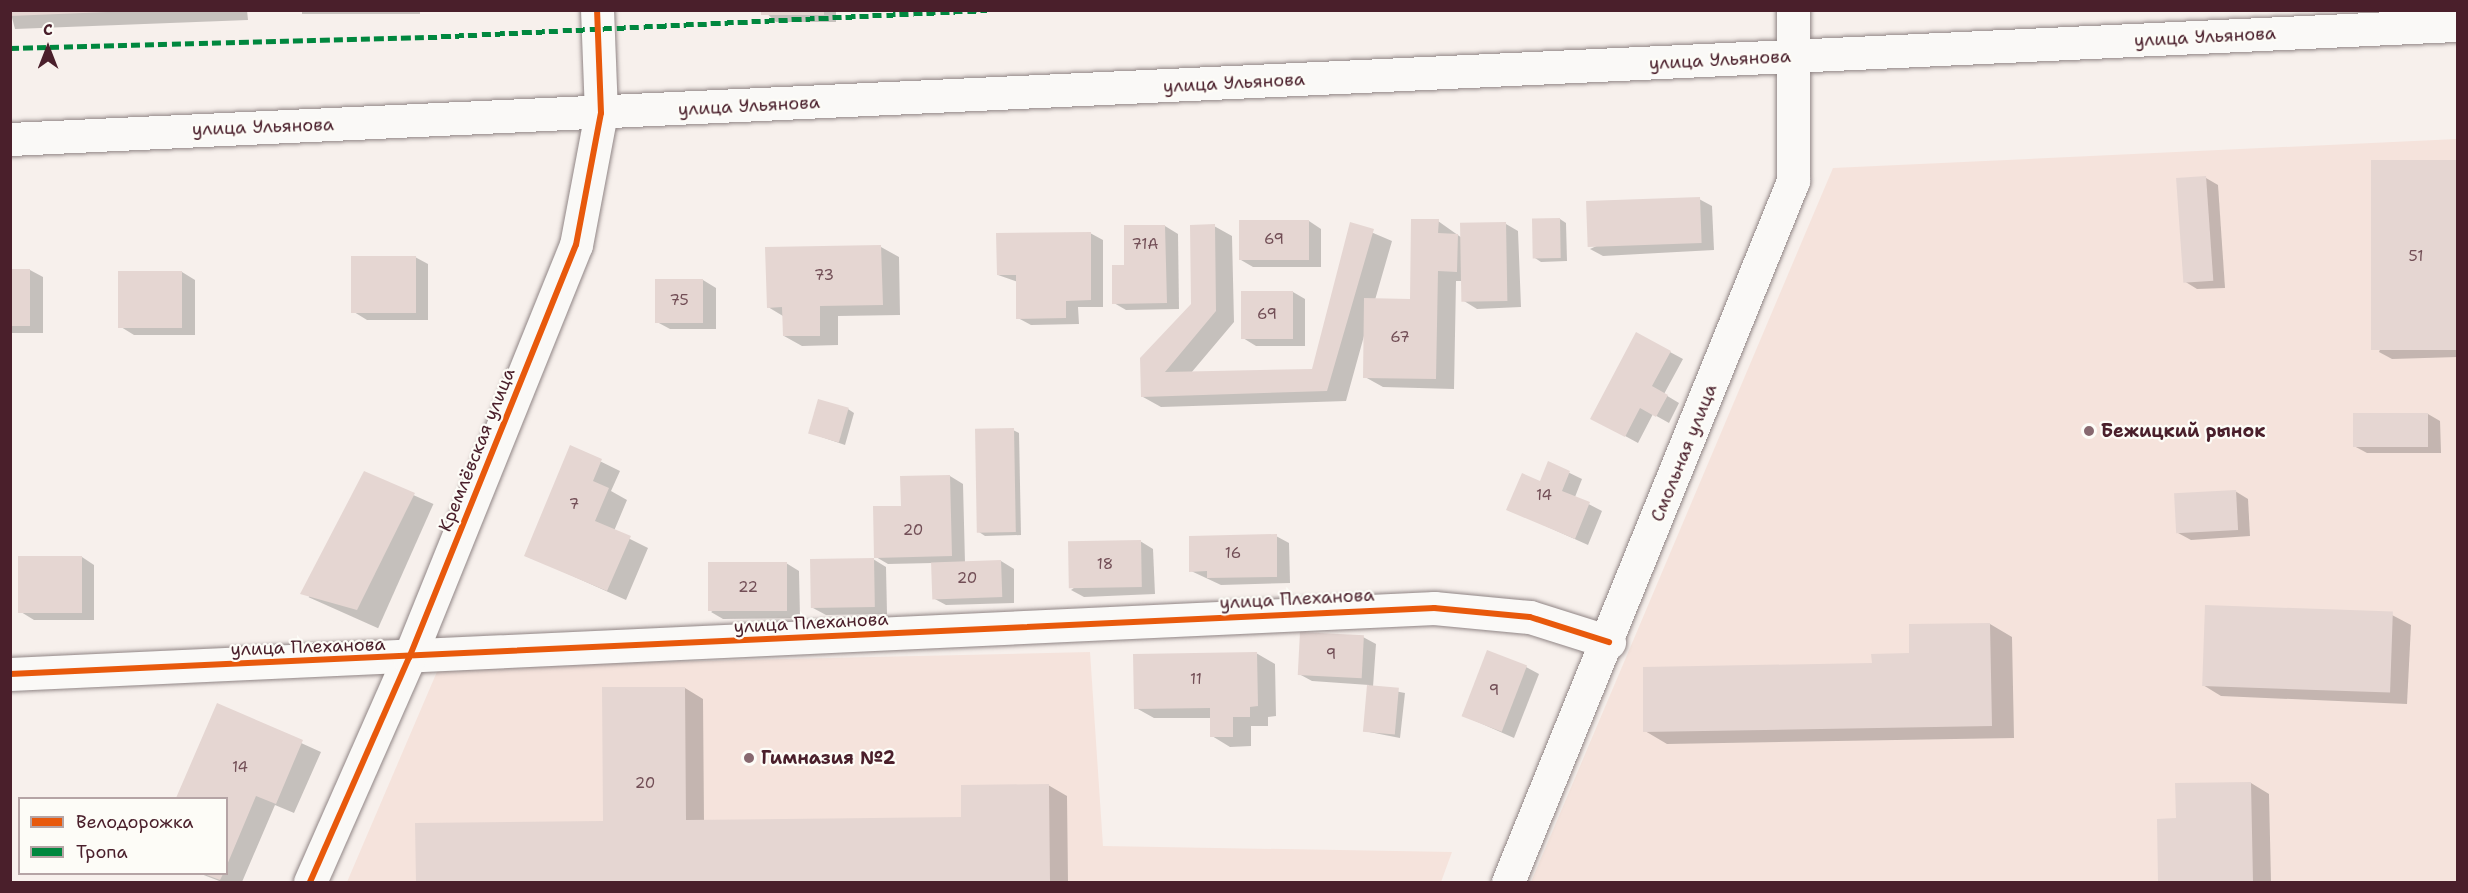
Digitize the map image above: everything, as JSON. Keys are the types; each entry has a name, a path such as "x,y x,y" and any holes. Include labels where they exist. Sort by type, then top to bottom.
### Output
{"street":[{"name":"Кремлёвская улица","path":"310,882 409,658 576,245 601,113 597,10"},
{"name":"Смольная улица","path":"1508,882 1609,642 1793,181 1796,57 1793,10"},
{"name":"улица Ульянова","path":"10,139 2457,25"},
{"name":"улица Плеханова","path":"10,674 409,658 1434,608 1530,617 1609,642"}],"shaded area":[{"name":"Бежицкий рынок","path":"2457,139 2457,882 1531,882 1833,168"},
{"name":"Гимназия №2","path":"1090,652 1103,846 1452,852 1441,882 347,882 439,667"}],"building":[{"path":"10,10 107,10 107,12 10,16"},
{"path":"761,10 824,10 824,15 761,15"},
{"path":"2371,160 2458,160 2458,350 2371,350"},
{"path":"2206,176 2213,281 2183,283 2176,178"},
{"path":"1700,197 1702,243 1588,247 1586,201"},
{"path":"1532,218 1560,218 1561,258 1533,258"},
{"path":"1411,219 1439,219 1438,233 1458,234 1457,272 1438,271 1436,379 1363,378 1364,298 1410,299"},
{"path":"1239,220 1309,220 1309,260 1239,260"},
{"path":"1350,222 1374,229 1327,391 1141,397 1140,358 1191,304 1190,225 1215,224 1216,311 1165,372 1312,369"},
{"path":"1506,222 1507,301 1461,302 1460,223"},
{"path":"1124,225 1165,225 1167,303 1112,304 1112,265 1124,265"},
{"path":"1091,232 1091,300 1066,301 1066,318 1016,319 1016,275 997,275 996,233"},
{"path":"881,245 883,305 820,306 820,336 783,336 782,307 767,308 765,247"},
{"path":"351,256 416,256 416,313 351,313"},
{"path":"10,269 30,269 30,326 10,326"},
{"path":"118,271 182,271 182,328 118,328"},
{"path":"655,279 703,279 703,323 655,323"},
{"path":"1241,291 1293,291 1293,339 1241,339"},
{"path":"1636,332 1671,351 1652,386 1668,395 1656,417 1640,408 1625,437 1590,419"},
{"path":"818,399 849,408 839,442 808,434"},
{"path":"2353,413 2428,413 2428,447 2353,447"},
{"path":"1014,428 1016,532 977,533 975,429"},
{"path":"570,445 602,459 593,481 609,488 595,521 631,536 607,591 524,556"},
{"path":"1548,461 1570,471 1562,491 1590,502 1575,539 1506,510 1522,473 1540,481"},
{"path":"364,471 415,493 357,610 300,594"},
{"path":"950,475 952,556 874,558 873,506 901,506 900,476"},
{"path":"2236,490 2238,530 2176,533 2174,493"},
{"path":"1277,534 1277,577 1207,578 1207,571 1189,572 1189,536"},
{"path":"1141,540 1142,587 1069,588 1068,541"},
{"path":"18,556 82,556 82,613 18,613"},
{"path":"874,558 875,607 811,608 810,559"},
{"path":"1001,560 1002,597 932,599 931,562"},
{"path":"708,562 787,562 787,611 708,611"},
{"path":"2205,605 2393,612 2390,693 2202,686"},
{"path":"1990,623 1992,726 1643,732 1643,667 1872,663 1871,654 1909,653 1909,624"},
{"path":"1300,632 1364,635 1362,678 1298,675"},
{"path":"1487,650 1527,665 1502,732 1462,716"},
{"path":"1257,652 1258,706 1250,707 1250,717 1233,717 1233,737 1210,737 1210,708 1134,709 1133,654"},
{"path":"1367,685 1399,688 1395,735 1363,732"},
{"path":"602,687 685,687 686,820 961,817 961,785 1049,784 1050,882 416,882 415,823 603,821"},
{"path":"217,703 303,740 276,804 256,796 228,863 228,797 176,797"},
{"path":"2251,782 2253,882 2158,882 2157,819 2176,818 2175,783"},
{"path":"207,875 222,875 220,880"}],"marked path":[{"path":"10,48 428,37 987,10"}],"cycle path":[{"path":"310,882 409,658 576,245 601,113 597,10"},
{"path":"10,674 1434,608 1530,617 1609,642"}],"place":[{"name":"Бежицкий рынок","path":"2089,431"},
{"name":"Гимназия №2","path":"749,758"}]}
